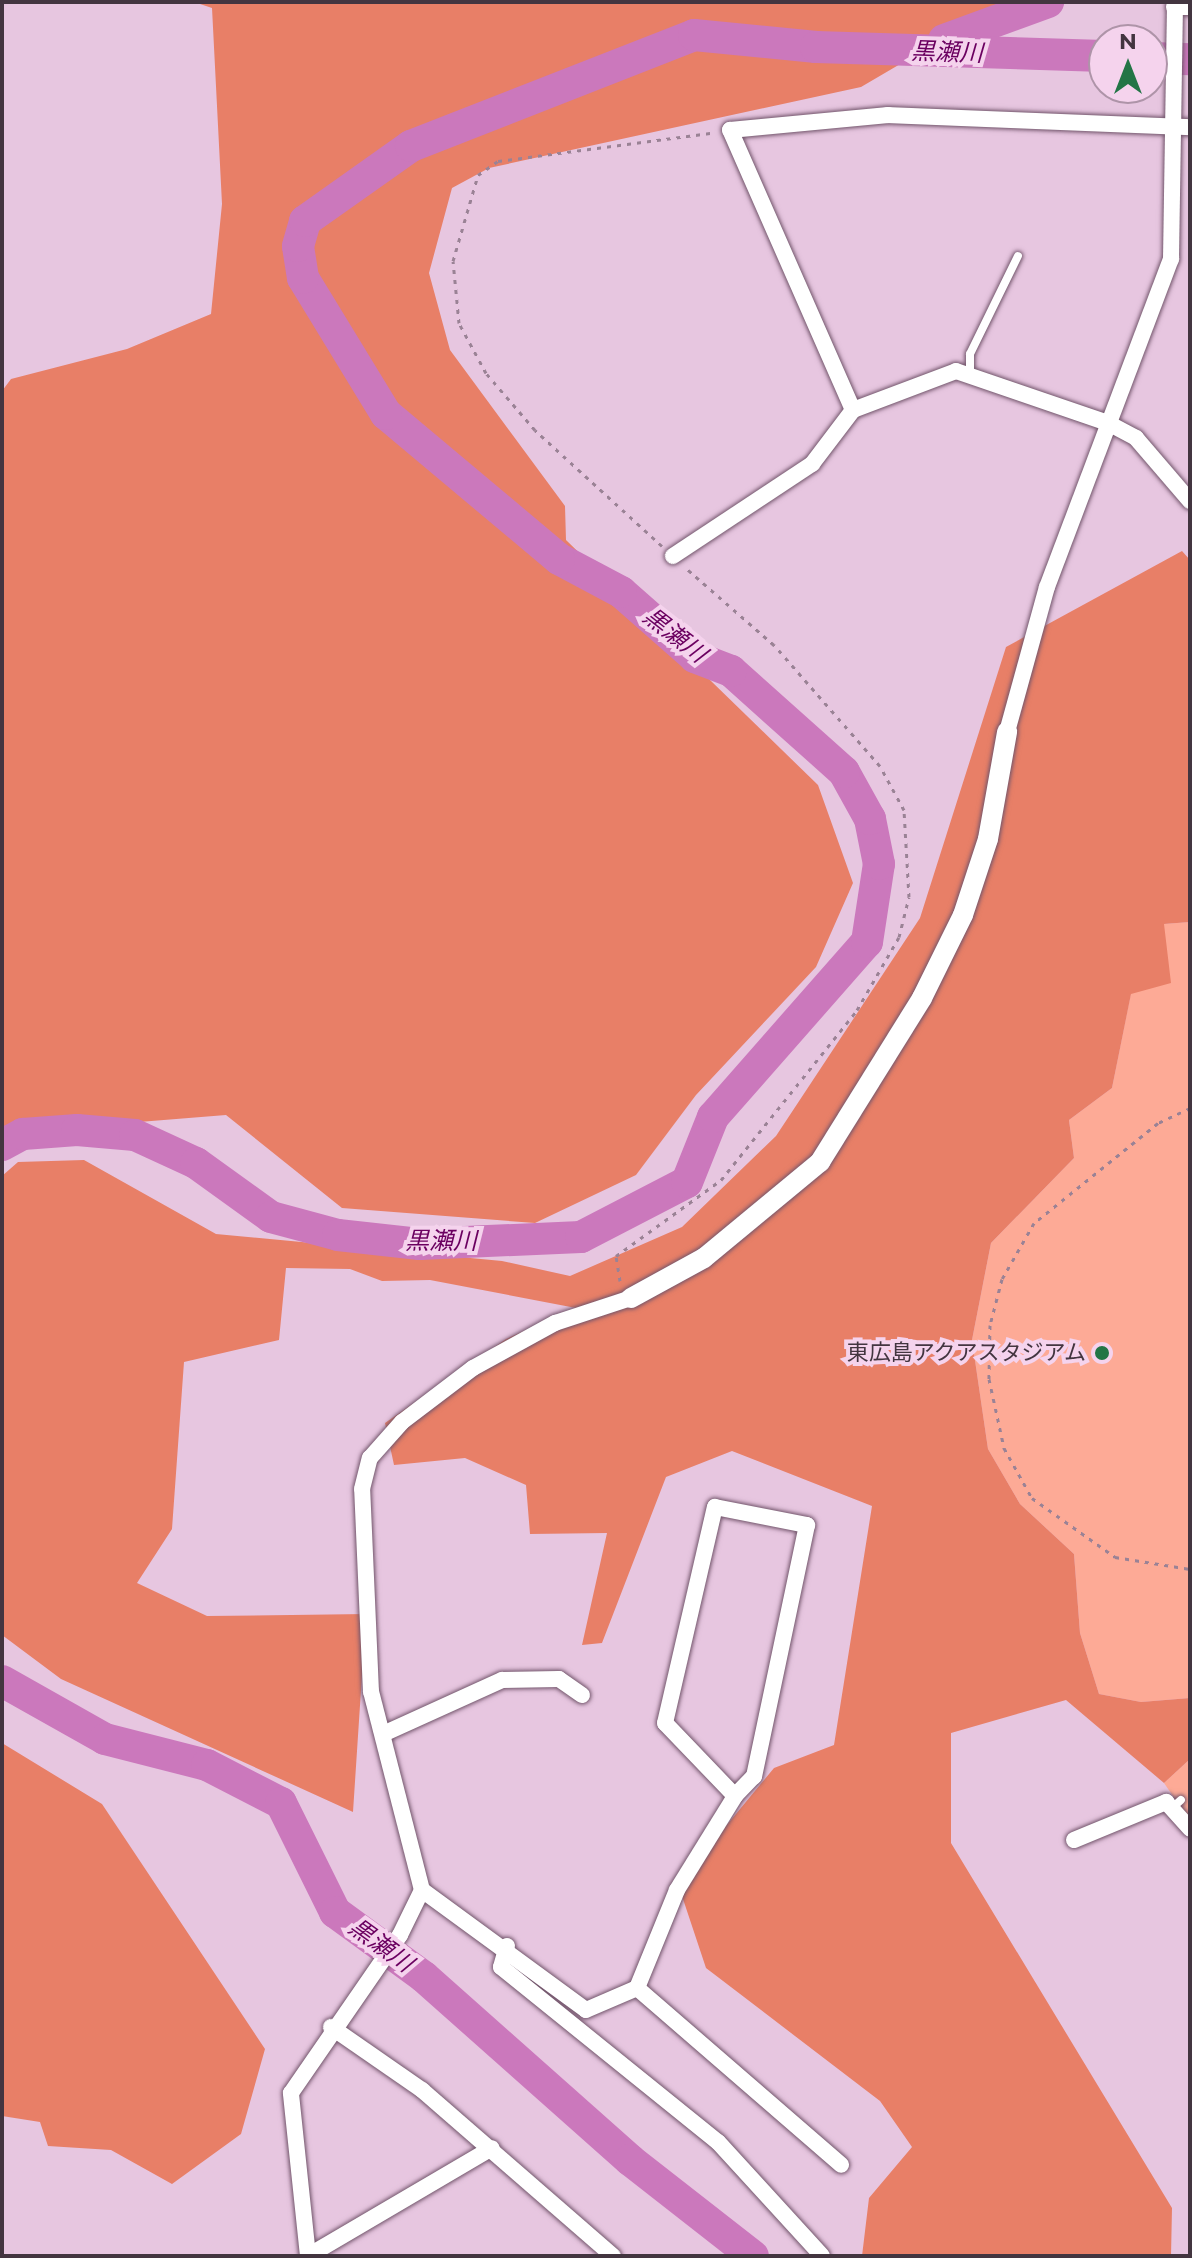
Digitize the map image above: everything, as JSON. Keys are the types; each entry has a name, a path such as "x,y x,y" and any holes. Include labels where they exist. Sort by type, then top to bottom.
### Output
{"street":[{"path":"492,2148 308,2256 289,2110 335,2022 400,1935 419,1895 371,1692 362,1489 370,1458 402,1422 473,1368 555,1323 631,1298 704,1258 820,1162 922,998 963,915 988,839 1007,732 1047,587 1171,259 1170,125 1178,8"},
{"path":"853,410 730,130 888,115 1190,127"},
{"path":"673,556 812,464 853,410 956,371 1108,423 1136,438 1190,501"},
{"path":"419,1895 507,1946 586,2010 637,1988 677,1890 735,1796 754,1776 807,1525 715,1507 665,1723 735,1796"},
{"path":"383,1734 502,1680 559,1679 582,1695"},
{"path":"1074,1840 1166,1802 1176,1804 1190,1829"},
{"path":"507,1946 501,1967 718,2142 822,2256"},
{"path":"637,1988 841,2165"},
{"path":"335,2022 492,2148 613,2256"}],"lane":[{"path":"970,376 970,354 1018,256"}],"path":[{"path":"631,1298 616,1275 616,1256 721,1180 857,1010 899,937 909,897 904,810 880,766 774,645 535,430 486,373 459,323 453,261 478,175 498,161 730,130"},
{"path":"1190,1108 1158,1123 1034,1223 1002,1279 990,1325 989,1379 1004,1448 1032,1498 1115,1557 1190,1569"}],"shaded area":[{"path":"194,2 1006,2 861,87 489,168 452,188 429,273 450,350 565,506 566,540 818,785 853,883 816,967 696,1095 636,1175 535,1223 342,1208 226,1115 2,1133 2,391 11,379 127,349 211,314 222,204 212,8"},
{"path":"1182,551 1190,560 1190,922 1164,924 1171,983 1131,994 1112,1088 1069,1120 1074,1158 991,1243 972,1340 988,1449 1020,1504 1074,1554 1080,1633 1099,1694 1141,1702 1190,1698 1190,1759 1164,1783 1066,1700 951,1733 951,1843 1172,2208 1171,2256 862,2256 869,2198 912,2147 880,2101 706,1968 682,1896 712,1843 774,1768 834,1745 872,1506 732,1451 666,1477 602,1643 582,1645 607,1533 530,1534 526,1485 465,1458 394,1465 385,1423 506,1339 576,1308 430,1280 382,1281 350,1269 286,1268 279,1340 184,1362 172,1529 137,1583 207,1616 366,1614 353,1812 61,1679 2,1635 2,1176 18,1162 84,1160 216,1234 502,1261 570,1276 682,1227 776,1136 920,918 1006,647"},
{"path":"1190,922 1190,1698 1141,1702 1099,1694 1080,1633 1074,1554 1020,1504 988,1449 972,1340 991,1243 1074,1158 1069,1120 1112,1088 1131,993 1164,924"},
{"path":"2,1743 102,1804 265,2049 241,2134 172,2184 111,2150 48,2146 40,2122 2,2116"},
{"path":"1190,1759 1190,1821 1164,1783"}],"waterway":[{"path":"944,40 1048,2"},
{"name":"黒瀬川","path":"2,1145 23,1134 77,1130 135,1135 196,1163 271,1217 338,1235 420,1244 581,1237 687,1182 713,1117 867,942 879,864 870,819 844,772 731,671 695,657 621,592 559,559 386,414 303,278 298,246 305,221 411,146 694,35 816,47 1088,56"},
{"name":"黒瀬川","path":"1168,58 1190,59"},
{"name":"黒瀬川","path":"2,1681 105,1739 207,1765 281,1803 335,1912 424,1977 630,2160 753,2256"}],"place":[{"name":"東広島アクアスタジアム","path":"1102,1353"}]}
